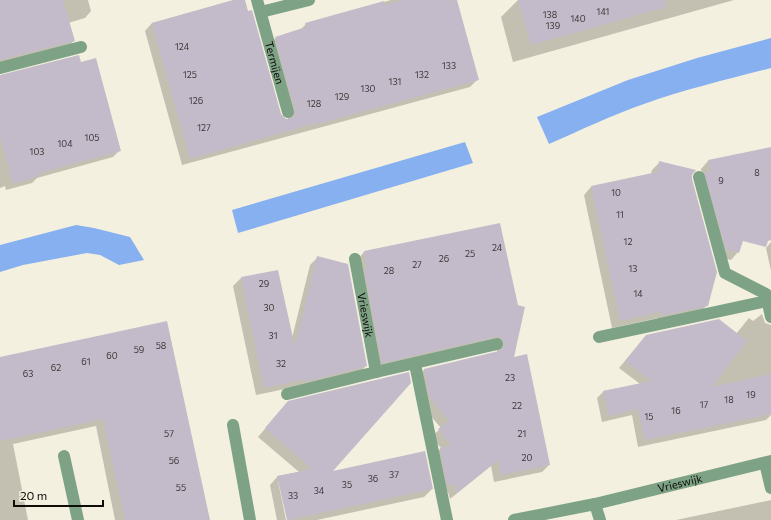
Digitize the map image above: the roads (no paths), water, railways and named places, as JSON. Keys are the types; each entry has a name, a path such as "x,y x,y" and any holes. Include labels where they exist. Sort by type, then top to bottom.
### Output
{"street":[{"name":"Termijen","path":"257,0 288,112"},
{"path":"261,12 309,0"},
{"path":"0,68 81,47"},
{"path":"700,177 724,273 766,294 771,317"},
{"name":"Vrieswijk","path":"354,259 376,372"},
{"path":"599,337 767,301"},
{"path":"287,394 497,344"},
{"path":"415,364 447,520"},
{"path":"233,425 250,520"},
{"path":"64,456 78,520"},
{"name":"Vrieswijk","path":"514,520 595,504 768,462 771,488"},
{"path":"595,504 600,520"}],"water":[{"path":"771,38 771,68 692,89 644,104 549,144 537,117 628,80 697,58"},
{"path":"465,142 473,163 238,233 232,210"},
{"path":"76,225 130,237 144,260 119,265 100,255 87,253 23,265 0,272 0,245"}]}
